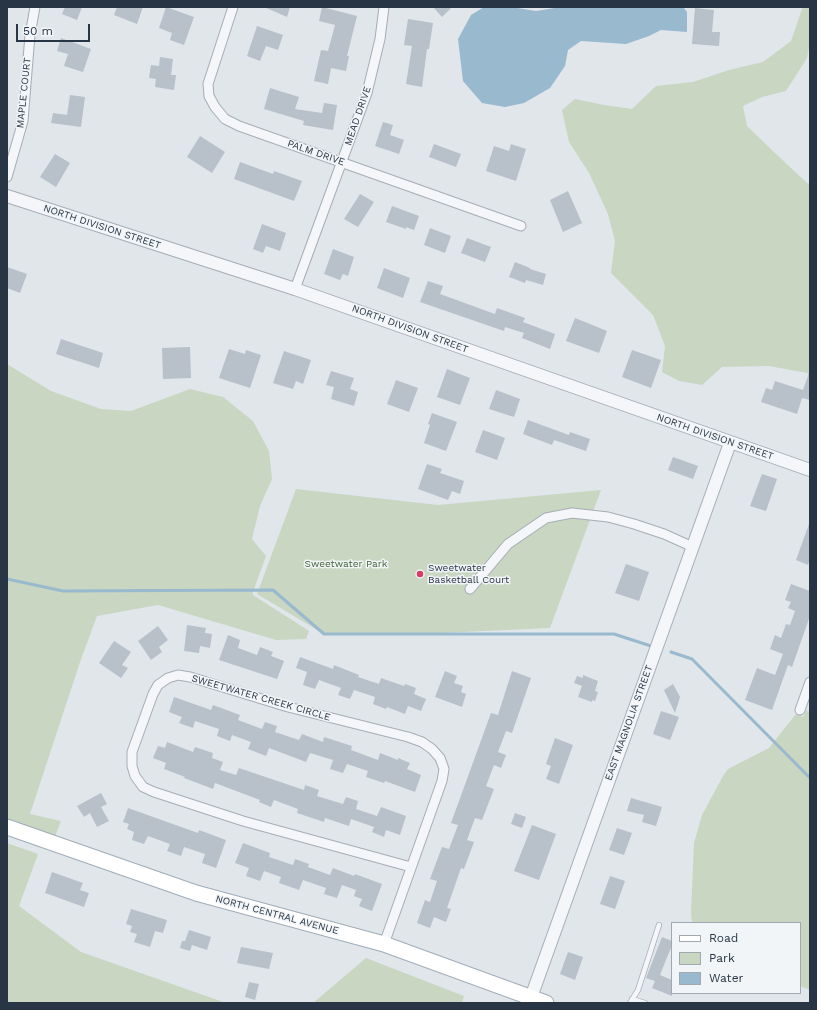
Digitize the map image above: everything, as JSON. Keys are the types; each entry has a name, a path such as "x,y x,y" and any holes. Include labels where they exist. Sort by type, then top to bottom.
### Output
{"main road":[{"name":"NORTH CENTRAL AVENUE","path":"7,828 196,893 384,944 530,1000 546,1003"}],"street":[{"name":"MAPLE COURT","path":"7,177 23,121 30,35 35,7"},
{"name":"PALM DRIVE","path":"233,7 208,84 209,96 215,107 225,119 239,126 521,226"},
{"name":"MEAD DRIVE","path":"295,289 367,93 380,39 384,7"},
{"name":"NORTH DIVISION STREET","path":"7,196 295,289 810,470"},
{"name":"EAST MAGNOLIA STREET","path":"530,1000 730,443"},
{"path":"470,589 508,544 546,518 572,513 608,517 634,524 664,534 692,547"},
{"name":"SWEETWATER CREEK CIRCLE","path":"384,944 412,867 442,782 444,769 440,758 432,749 422,742 408,737 288,707 190,677 178,675 168,678 158,685 153,694 132,752 132,766 135,776 143,787 243,821 412,867"},
{"path":"800,710 810,682"}],"lane":[{"path":"645,1003 631,1001 638,990 659,925"}],"green space":[{"path":"802,7 810,7 810,42 807,58 786,91 762,97 743,106 747,126 807,183 810,184 810,377 807,373 769,366 722,367 702,385 679,381 662,372 665,346 653,315 611,273 615,241 608,214 589,173 569,142 562,110 575,99 632,109 656,86 693,82 729,70 763,62 791,41"},
{"path":"7,364 51,391 101,409 131,411 190,389 223,397 253,421 269,451 272,479 260,506 252,539 266,556 253,595 309,631 306,639 276,640 158,605 97,616 80,662 30,814 61,821 54,839 7,822"},
{"name":"Sweetwater Park","path":"296,489 438,505 601,490 550,628 419,634 324,634 257,594"},
{"path":"806,710 810,712 810,990 801,986 801,922 692,922 691,913 694,843 702,815 723,776 728,769 769,748 796,714 803,717"},
{"path":"7,843 38,854 19,906 81,952 226,1003 7,1003"},
{"path":"366,958 464,996 462,1003 313,1003"}],"water":[{"path":"484,7 511,7 536,11 561,7 683,7 687,12 687,32 661,30 626,44 581,41 568,50 565,66 550,88 524,103 505,107 482,103 463,81 458,39 471,15"}],"building":[{"path":"65,7 82,7 77,20 62,14"},
{"path":"117,7 143,7 137,24 114,15"},
{"path":"166,7 194,17 184,45 170,40 172,33 159,28"},
{"path":"264,7 290,7 287,17"},
{"path":"322,7 357,16 347,56 349,56 346,71 331,68 328,84 314,81 321,50 328,51 335,25 319,21"},
{"path":"433,7 452,7 442,17"},
{"path":"695,8 714,10 712,32 720,32 719,46 692,44"},
{"path":"408,19 433,23 429,49 427,49 422,87 406,84 412,46 404,45"},
{"path":"257,26 283,35 278,50 266,46 260,61 247,56"},
{"path":"61,38 91,49 83,72 64,66 68,54 57,51"},
{"path":"160,57 173,59 171,75 176,75 174,90 155,87 156,79 149,78 151,65 159,66"},
{"path":"270,88 299,97 295,109 322,113 324,103 337,105 333,130 303,125 304,121 264,109"},
{"path":"70,95 85,97 81,127 51,123 53,113 67,115"},
{"path":"383,122 393,125 390,135 404,140 399,154 375,146"},
{"path":"200,136 225,152 212,173 187,157"},
{"path":"434,144 461,154 456,167 429,157"},
{"path":"511,144 526,149 516,181 486,171 494,146 509,151"},
{"path":"55,154 70,163 56,187 40,177"},
{"path":"240,162 273,174 274,171 302,181 294,201 234,179"},
{"path":"568,191 582,223 563,232 550,200"},
{"path":"360,194 374,202 358,227 344,219"},
{"path":"392,206 419,216 414,230 406,227 406,229 386,222"},
{"path":"262,224 286,233 280,251 266,246 263,253 253,249"},
{"path":"430,228 451,236 445,253 424,245"},
{"path":"467,238 491,247 485,262 461,253"},
{"path":"333,249 354,257 348,276 343,274 340,280 324,274"},
{"path":"515,262 546,274 543,285 526,280 525,283 509,277"},
{"path":"7,267 27,274 20,293 7,288"},
{"path":"384,268 410,278 403,298 377,288"},
{"path":"428,281 443,286 440,294 495,314 497,308 525,318 523,322 555,334 550,349 522,338 524,333 505,327 504,331 420,302"},
{"path":"575,318 607,331 599,353 566,341"},
{"path":"61,339 103,353 99,368 56,354"},
{"path":"190,347 191,378 163,379 162,348"},
{"path":"229,349 245,354 246,350 261,355 250,388 219,378"},
{"path":"632,350 661,360 651,388 622,377"},
{"path":"284,351 311,360 303,384 296,381 293,389 273,383"},
{"path":"447,369 470,378 460,405 437,397"},
{"path":"331,371 354,378 350,389 358,392 354,406 331,399 334,387 326,385"},
{"path":"809,373 810,400 802,398 797,414 761,402 766,388 772,390 775,381 803,390"},
{"path":"396,380 418,388 409,412 387,404"},
{"path":"496,390 520,399 514,417 489,409"},
{"path":"432,413 457,422 446,451 424,443"},
{"path":"528,420 569,435 570,432 590,439 586,451 554,440 552,445 523,434"},
{"path":"483,430 505,438 497,460 475,452"},
{"path":"673,457 698,466 693,479 668,470"},
{"path":"427,464 442,469 440,473 464,481 460,494 452,491 448,500 418,489"},
{"path":"762,474 777,479 766,511 750,506"},
{"path":"809,524 810,558 808,565 796,560"},
{"path":"626,564 649,572 639,601 615,593"},
{"path":"791,584 810,591 810,616 792,667 788,665 772,710 745,700 757,668 775,675 783,654 770,649 775,635 781,638 786,624 790,625 795,611 788,608 791,602 785,600"},
{"path":"187,625 206,628 205,633 212,634 210,648 200,646 199,653 184,651"},
{"path":"158,626 168,640 159,647 162,652 151,660 138,641"},
{"path":"228,635 240,640 238,648 257,655 260,647 273,652 271,656 284,661 277,679 219,660"},
{"path":"114,641 131,652 122,665 128,668 121,678 99,663"},
{"path":"300,657 333,669 334,665 359,675 358,677 379,684 381,678 404,686 405,684 416,688 414,694 426,699 421,711 408,706 405,714 387,707 386,709 373,704 375,697 354,690 350,699 338,695 341,688 319,680 315,689 303,685 307,672 296,668"},
{"path":"445,671 457,676 454,683 463,686 461,692 466,694 462,707 435,697"},
{"path":"512,671 531,678 512,733 506,731 498,752 506,755 501,768 494,765 486,786 494,789 482,820 475,818 467,840 474,842 464,869 461,868 447,908 451,909 446,922 434,917 430,928 417,923 425,900 430,902 437,881 430,879 442,847 449,849 458,825 451,823 491,713 498,715"},
{"path":"583,675 598,681 595,691 598,692 595,701 592,700 592,702 578,697 582,686 574,683 577,676 583,678"},
{"path":"673,684 680,697 675,713 664,690"},
{"path":"174,697 211,710 213,705 240,715 238,720 262,729 265,722 277,726 275,732 299,740 302,734 323,742 324,737 352,746 351,750 378,760 380,753 398,760 398,758 410,763 407,769 421,775 415,792 385,781 384,783 366,777 368,771 347,764 343,773 330,769 333,760 310,753 306,762 269,748 266,756 248,749 251,742 232,735 230,741 217,736 219,729 195,721 193,728 179,723 182,717 169,712"},
{"path":"661,711 679,717 670,740 653,734"},
{"path":"555,738 573,745 559,784 546,779 551,766 546,764"},
{"path":"167,742 193,752 195,747 213,753 212,758 223,762 220,770 236,775 239,768 304,790 305,785 319,790 317,796 343,804 346,797 358,801 356,809 377,816 381,807 406,816 400,835 386,830 384,837 372,832 374,827 351,819 349,826 325,818 324,822 297,813 298,809 274,800 271,807 259,802 260,800 215,783 213,789 184,778 185,777 164,769 166,763 153,758 158,746 165,748"},
{"path":"101,793 107,804 101,807 109,821 97,827 90,813 84,817 77,806"},
{"path":"631,798 662,807 656,826 642,822 644,815 627,811"},
{"path":"128,808 198,833 199,830 226,840 216,868 202,863 205,854 184,847 181,856 167,851 170,844 148,836 144,844 132,840 134,832 127,829 129,824 123,822"},
{"path":"515,813 526,817 522,828 511,824"},
{"path":"532,825 556,834 539,880 514,871"},
{"path":"617,828 632,833 624,855 609,850"},
{"path":"243,843 270,853 269,857 293,865 295,859 309,864 308,867 330,875 333,868 382,884 372,911 359,906 362,899 354,896 356,890 342,885 337,898 324,894 326,888 303,880 299,890 279,883 281,877 264,871 260,881 246,876 249,868 235,863"},
{"path":"52,872 83,883 80,890 89,893 84,907 45,893"},
{"path":"610,876 625,881 615,909 600,904"},
{"path":"131,909 167,920 163,933 155,931 150,947 134,942 137,934 130,932 132,926 126,924"},
{"path":"189,930 211,937 207,950 192,945 190,951 180,948 182,941 185,941"},
{"path":"662,937 671,941 671,948 660,975 671,980 672,996 652,988 655,981 646,978"},
{"path":"241,947 273,953 269,969 237,963"},
{"path":"568,952 583,957 575,980 560,974"},
{"path":"249,982 259,984 255,1000 245,997"}],"waterway":[{"path":"7,579 63,591 273,590 324,634 614,634 654,647"},
{"path":"671,652 692,659 810,778"}],"place":[{"name":"Sweetwater Basketball Court","path":"420,574"}]}
